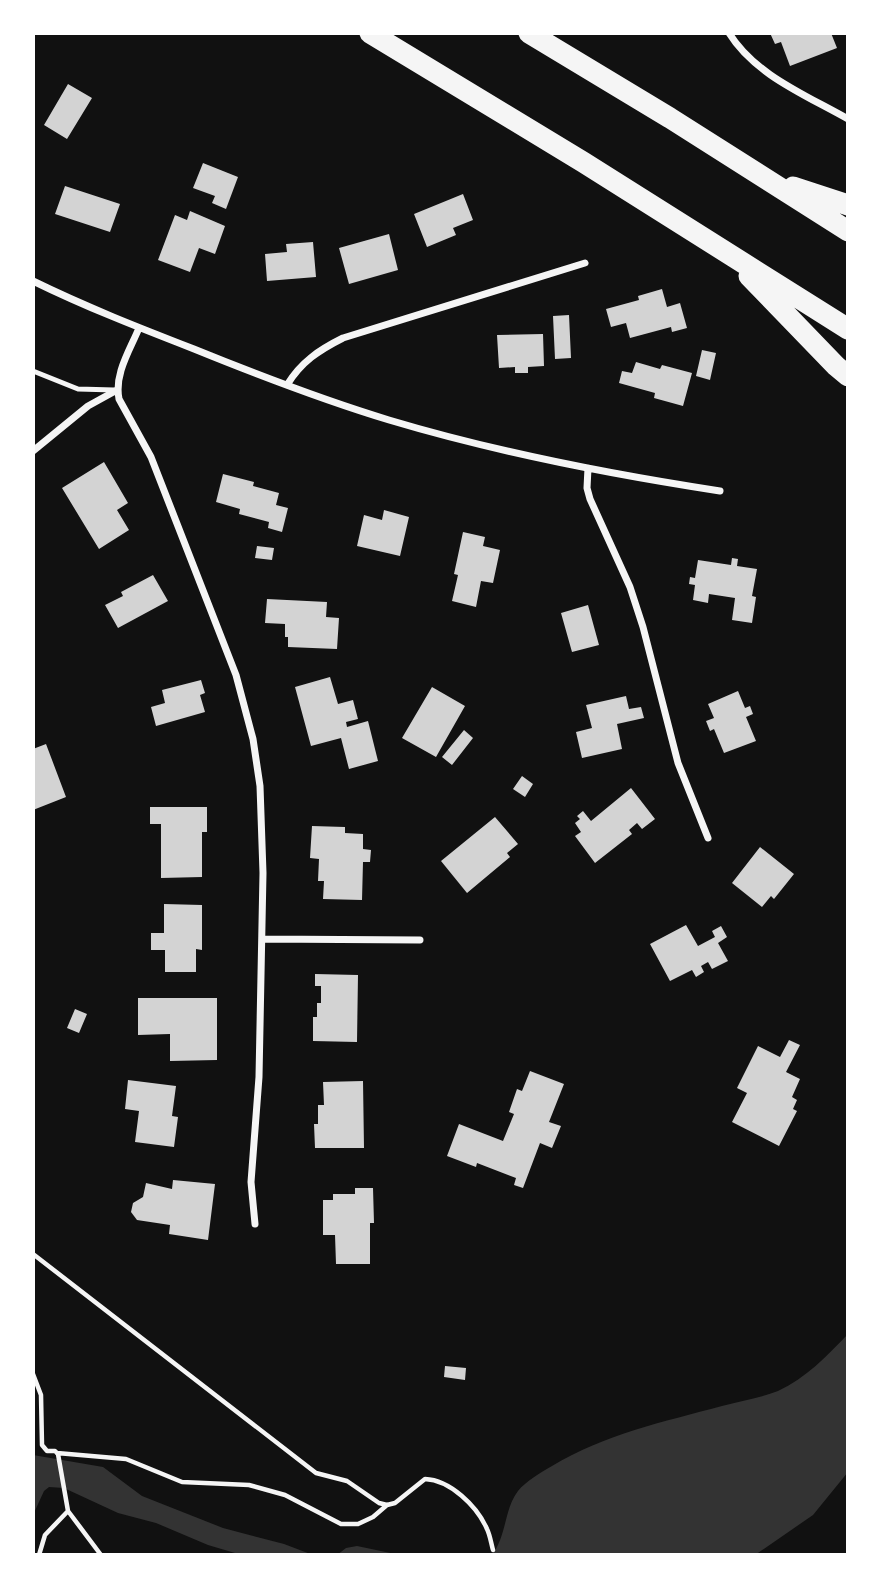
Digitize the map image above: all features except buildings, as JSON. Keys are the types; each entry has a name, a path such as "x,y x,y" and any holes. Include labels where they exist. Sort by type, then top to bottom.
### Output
{"highway":[{"path":"370,33 848,329"},
{"path":"529,33 848,231"},
{"path":"764,178 848,205"},
{"path":"726,251 848,376"}],"street":[{"path":"729,33 738,47 757,65 848,119"},
{"path":"287,385 313,355 343,338 585,263"},
{"path":"33,281 85,306 287,385 422,429 588,468 720,491"},
{"path":"139,328 120,373 117,390 151,457 236,675 249,717 261,806 262,939 258,1097 251,1182 255,1224"},
{"path":"33,451 88,406 117,390"},
{"path":"588,468 587,488 590,499 630,587 678,763 708,838"},
{"path":"262,939 420,940"}],"lane":[{"path":"33,370 79,389 117,390"}],"path":[{"path":"33,1254 316,1473 347,1481 379,1503 387,1505"},
{"path":"33,1374 41,1395 42,1445 47,1451 57,1455 127,1459 182,1482 249,1485 285,1495 341,1524 358,1524 373,1517 387,1505 395,1503 425,1479 438,1479 456,1491 478,1514 487,1529 493,1550"},
{"path":"57,1455 68,1511 101,1555"},
{"path":"39,1555 45,1535 68,1511"}],"shaded area":[{"path":"848,1334 848,1472 813,1515 755,1555 492,1555 513,1498 525,1484 543,1471 614,1437 778,1391 807,1373"},
{"path":"33,1455 103,1467 142,1496 223,1528 284,1544 313,1555 235,1553 208,1545 156,1523 118,1513 64,1488 49,1487 44,1491 33,1515"},
{"path":"357,1546 400,1555 337,1555 346,1548"}]}
